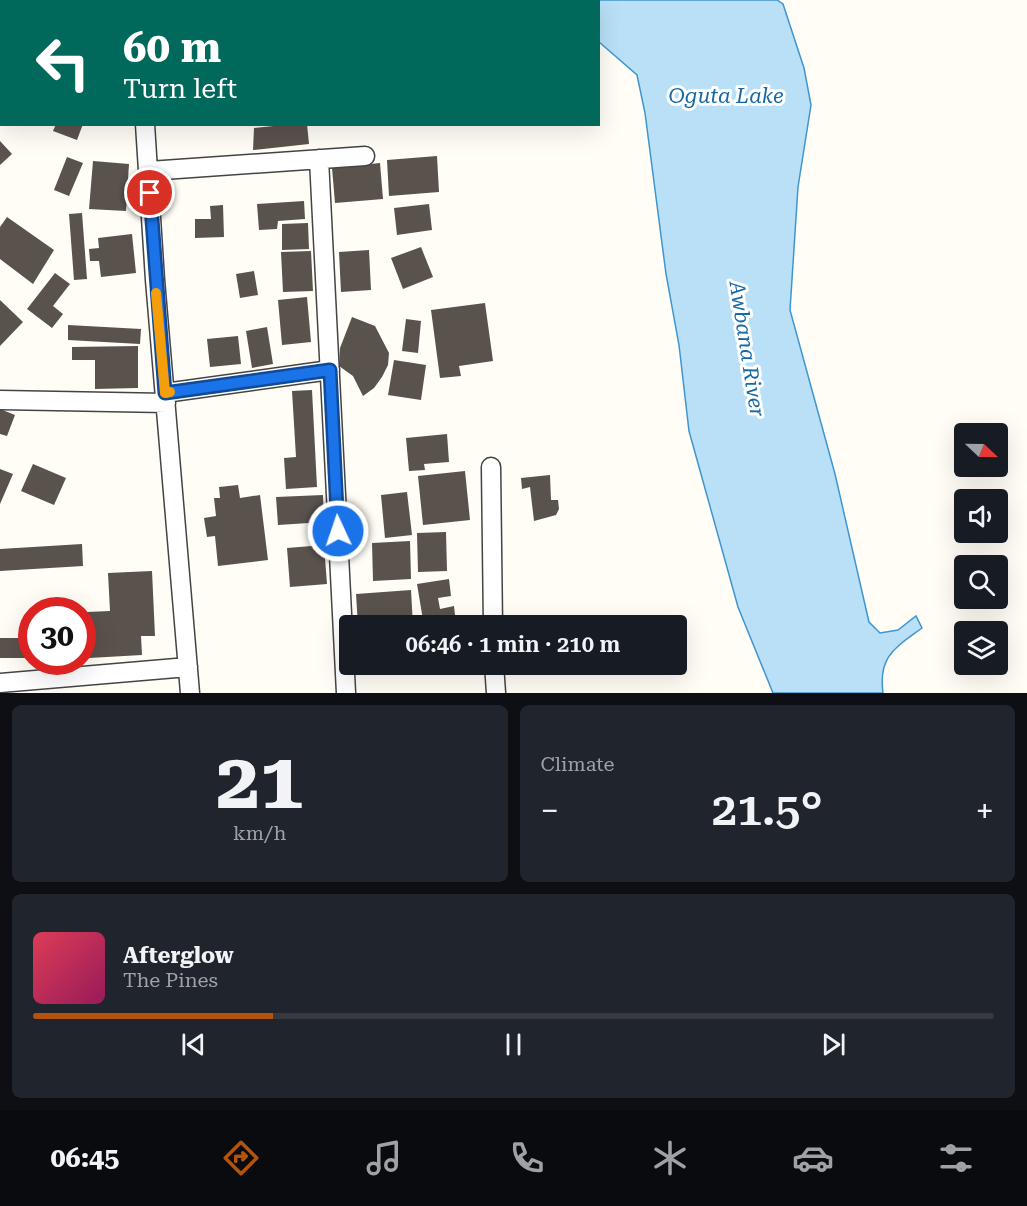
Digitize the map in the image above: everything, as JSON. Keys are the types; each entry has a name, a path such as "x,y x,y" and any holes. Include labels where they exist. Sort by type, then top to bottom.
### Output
{"street":[{"path":"145,126 190,693"},
{"path":"149,171 365,156"},
{"path":"319,159 346,693"},
{"path":"0,400 165,398 330,370"},
{"path":"491,467 493,615"},
{"path":"0,683 188,667"},
{"path":"495,675 496,693"}],"water":[{"name":"Oguta Lake","path":"600,0 777,0 783,4 804,68 811,105 798,187 790,310 835,474 869,622 880,633 898,630 916,616 922,628 890,654 883,670 883,693 773,693 738,607 689,431 679,345 666,274 645,113 637,75 600,43"}],"building":[{"path":"55,126 82,126 77,140 53,131"},
{"path":"307,126 309,144 253,150 254,128"},
{"path":"0,141 12,154 0,165"},
{"path":"437,156 439,192 389,196 387,160"},
{"path":"67,157 83,163 69,196 54,190"},
{"path":"93,161 129,164 126,211 89,209"},
{"path":"380,163 383,199 335,203 332,168"},
{"path":"304,201 305,219 278,221 277,229 259,230 257,204"},
{"path":"429,204 432,230 397,235 394,208"},
{"path":"223,205 224,237 195,238 195,219 211,219 210,206"},
{"path":"82,213 87,279 74,280 69,214"},
{"path":"7,217 54,250 33,284 0,259 0,227"},
{"path":"308,223 309,249 282,250 282,224"},
{"path":"132,234 136,273 101,277 99,261 90,261 89,249 99,248 98,238"},
{"path":"421,247 433,277 403,289 391,258"},
{"path":"369,250 371,290 341,292 339,252"},
{"path":"311,251 313,291 283,292 281,252"},
{"path":"254,271 258,295 240,298 236,274"},
{"path":"55,273 70,284 53,306 63,314 52,328 27,309"},
{"path":"307,297 311,342 282,345 278,300"},
{"path":"0,300 23,322 0,346"},
{"path":"485,303 493,361 459,366 461,376 440,378 431,310"},
{"path":"352,317 375,326 389,353 388,365 382,377 374,388 363,396 353,376 339,366 340,348"},
{"path":"406,319 421,321 418,353 402,351"},
{"path":"68,325 141,329 140,344 68,340"},
{"path":"267,327 273,364 252,368 246,331"},
{"path":"238,336 241,364 210,367 207,339"},
{"path":"138,346 138,388 95,389 95,360 72,360 72,347"},
{"path":"394,360 426,365 421,400 388,395"},
{"path":"312,390 317,487 286,489 284,458 296,457 292,391"},
{"path":"0,409 15,415 7,436 0,434"},
{"path":"447,434 449,462 424,464 425,470 409,471 406,438"},
{"path":"33,464 66,478 54,505 21,491"},
{"path":"0,469 13,474 0,504"},
{"path":"465,471 470,520 423,525 418,476"},
{"path":"550,475 551,500 558,500 559,509 556,515 534,521 530,487 522,489 521,478"},
{"path":"238,485 240,498 260,495 268,560 218,566 215,536 207,537 204,518 216,516 214,498 220,498 219,487"},
{"path":"407,492 412,535 385,538 381,495"},
{"path":"323,495 324,522 278,525 276,497"},
{"path":"446,532 447,571 418,572 417,533"},
{"path":"410,541 411,579 373,581 372,543"},
{"path":"82,544 83,566 0,571 0,549"},
{"path":"324,545 327,584 290,587 287,548"},
{"path":"152,571 155,636 141,636 142,655 96,658 96,612 110,611 108,573"},
{"path":"449,579 451,596 438,598 440,609 454,606 455,615 422,615 417,584"},
{"path":"411,590 412,615 357,615 356,594"},
{"path":"0,638 18,638 18,658 0,658"}],"slow traffic":[{"path":"156,293 165,393 170,392"}],"route":[{"path":"150,193 165,393 330,370 338,531"}],"water label":[{"name":"Awbana River","path":"747,349"}]}
